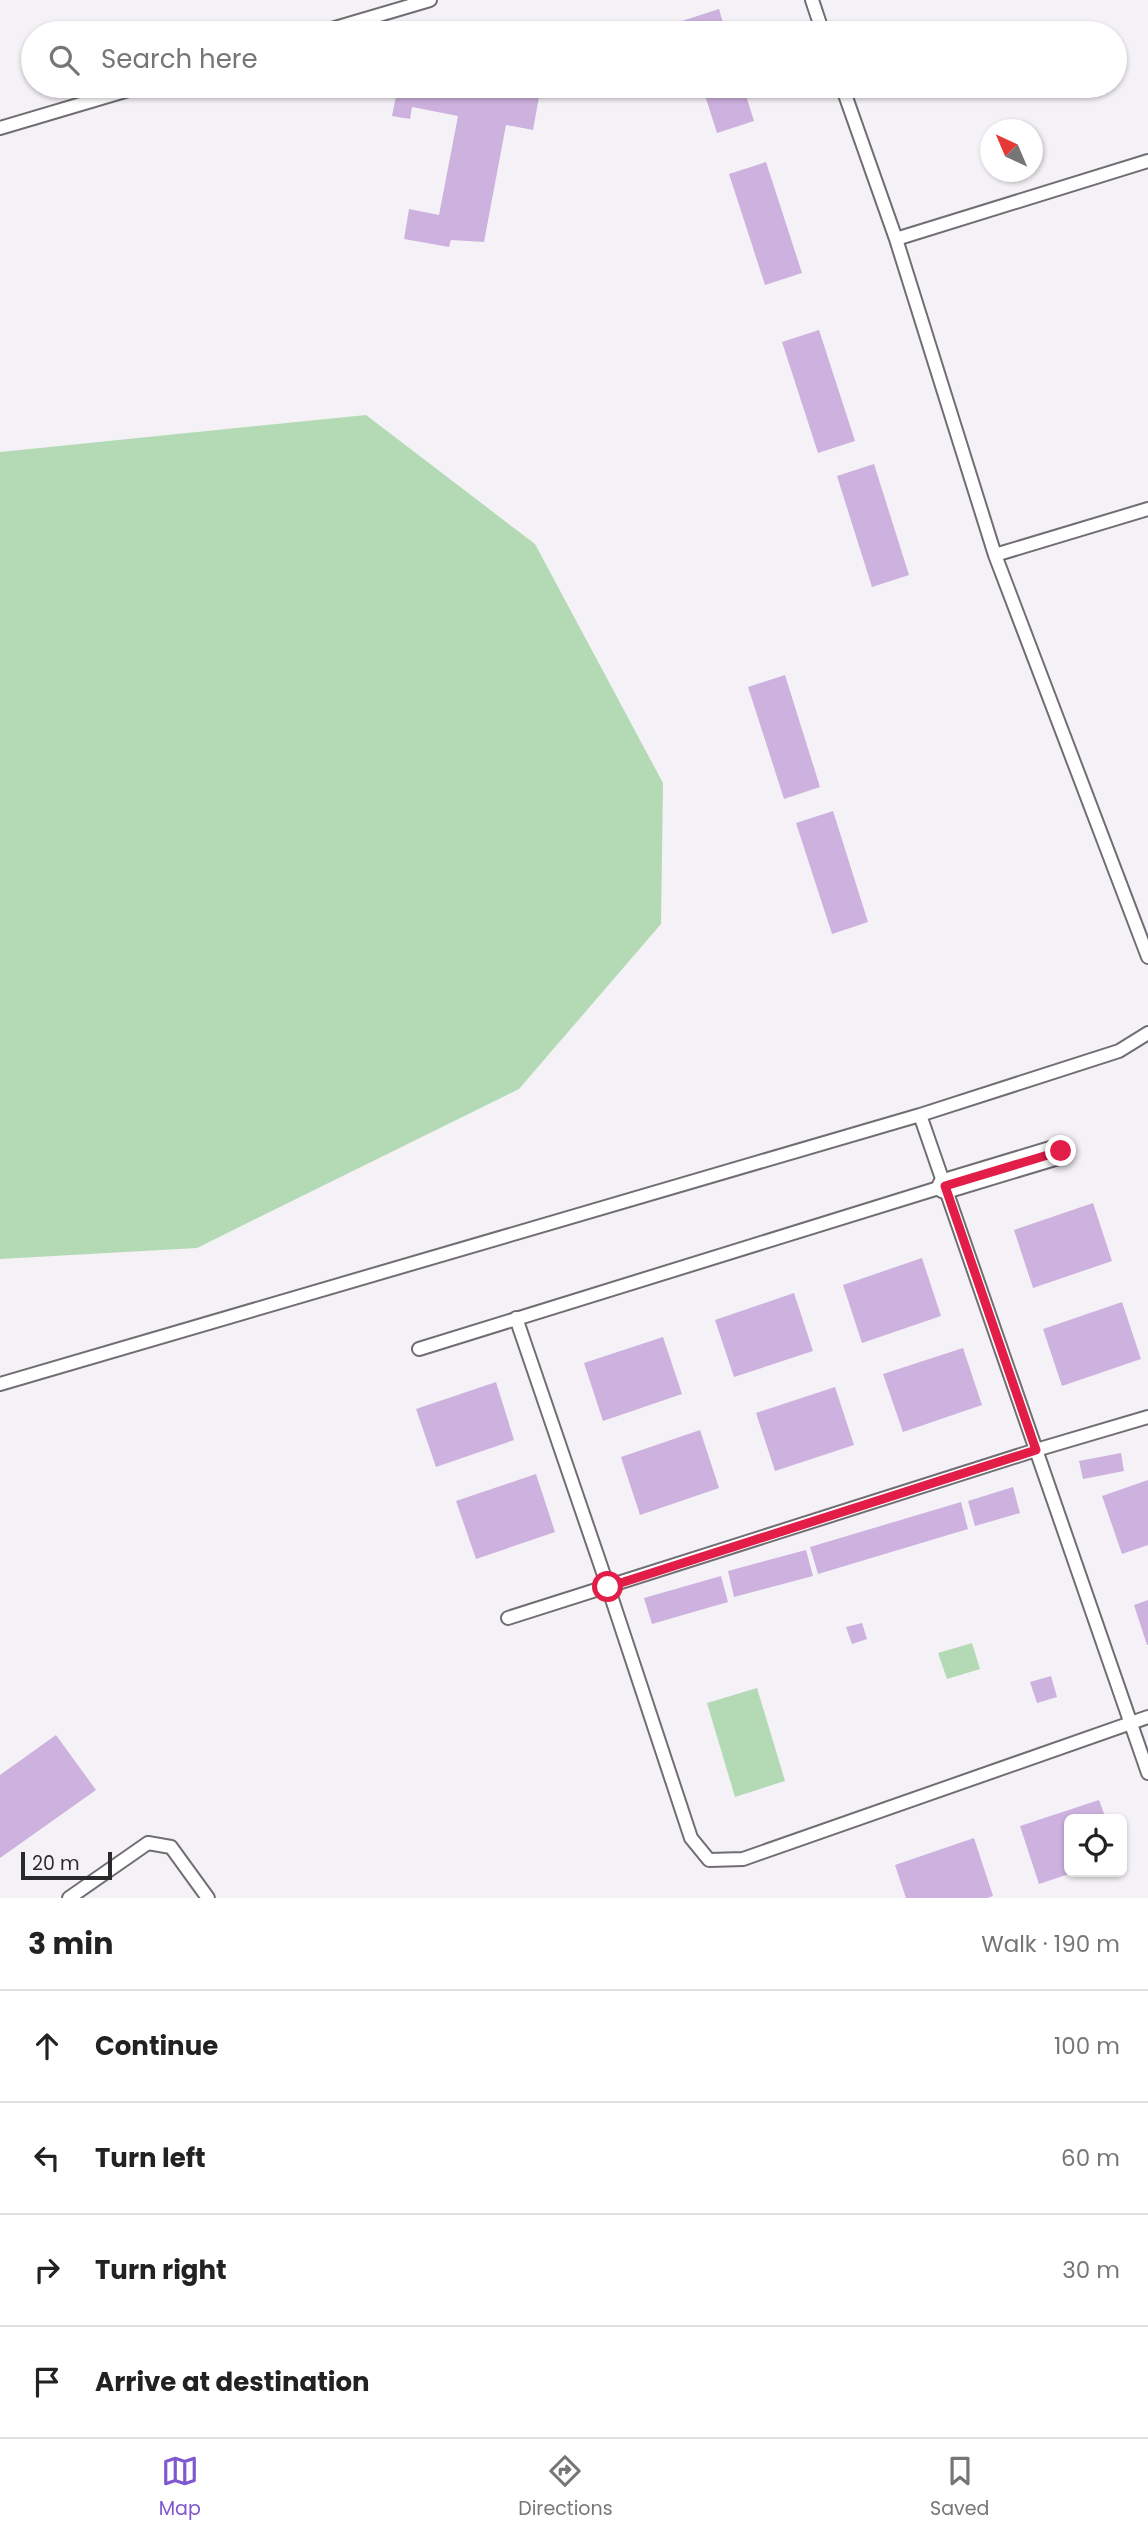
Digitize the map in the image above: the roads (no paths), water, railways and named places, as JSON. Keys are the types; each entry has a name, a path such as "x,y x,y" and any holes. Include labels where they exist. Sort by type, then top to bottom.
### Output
{"street":[{"path":"945,1186 1061,1151"}],"lane":[{"path":"359,21 430,0"},
{"path":"811,0 819,21"},
{"path":"0,128 101,98"},
{"path":"846,98 897,239 995,555 1148,957"},
{"path":"897,239 1148,161"},
{"path":"995,555 1148,509"},
{"path":"0,1384 920,1115 1119,1051 1148,1033"},
{"path":"920,1115 1148,1773"},
{"path":"419,1349 945,1186"},
{"path":"516,1318 691,1838 709,1860 743,1859 1148,1717"},
{"path":"508,1618 1148,1416"},
{"path":"69,1898 148,1843 171,1847 208,1898"}]}
